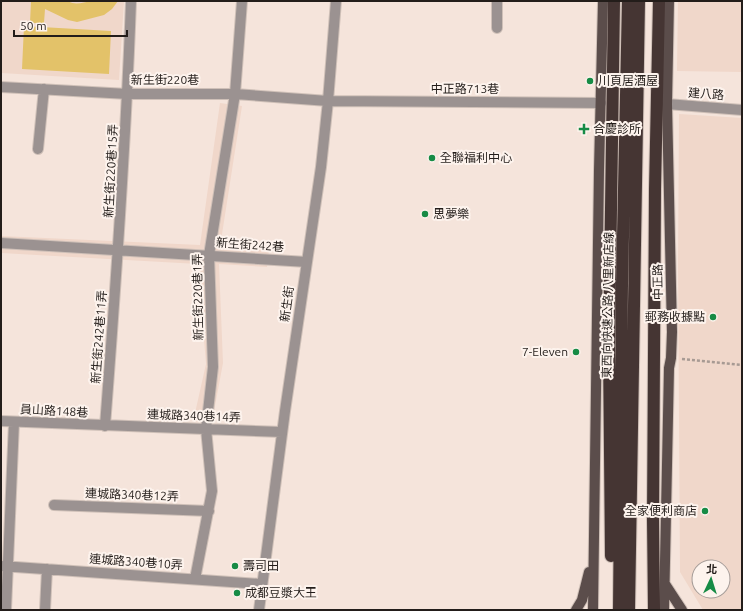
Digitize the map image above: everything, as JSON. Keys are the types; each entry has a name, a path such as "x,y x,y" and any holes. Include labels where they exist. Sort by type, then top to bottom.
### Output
{"highway":[{"path":"612,610 609,348 614,1"},
{"name":"東西向快速公路 八里新店線","path":"619,610 622,284 628,1"},
{"path":"629,610 639,1"},
{"path":"637,610 645,1"},
{"path":"654,610 653,520 655,189 659,1"}],"main road":[{"path":"593,610 599,170 603,1"},
{"name":"中正路","path":"664,610 669,368 671,358 672,324 667,104 669,1"},
{"path":"576,610 582,600 594,555"},
{"path":"665,584 682,610"}],"street":[{"name":"新生街220巷15弄","path":"119,250 128,94 131,1"},
{"name":"新生街220巷1弄","path":"206,430 213,368 209,256 235,94 242,1"},
{"name":"新生街","path":"259,610 261,584 282,432 321,167 336,1"},
{"path":"497,1 497,28"},
{"name":"新生街220巷","path":"1,87 128,94 235,94 328,101"},
{"path":"38,148 44,89"},
{"name":"中正路713巷","path":"328,101 601,103"},
{"name":"建八路","path":"667,104 742,110"},
{"name":"新生街242巷","path":"1,243 307,262"},
{"name":"新生街242巷11弄","path":"106,426 119,250"},
{"name":"員山路148巷","path":"1,421 106,426"},
{"path":"6,610 4,566 6,504 14,422"},
{"name":"連城路340巷14弄","path":"106,426 282,432"},
{"path":"196,579 212,491 206,430"},
{"name":"連城路340巷12弄","path":"54,505 209,511"},
{"name":"連城路340巷10弄","path":"4,566 261,584"},
{"path":"45,610 47,569"}],"path":[{"path":"671,358 742,365"}],"shaded area":[{"path":"1,1 124,1 119,80 1,73"},
{"path":"31,1 68,1 77,3 118,1 112,9 104,15 77,22 68,20 45,9 44,23 30,23"},
{"path":"678,1 742,1 742,72 677,71"},
{"path":"24,26 111,31 109,74 22,69"},
{"path":"220,103 242,106 220,247 269,250 267,267 219,264 223,363 212,422 193,422 206,364 198,264 1,253 1,236 200,245"},
{"path":"679,114 742,118 742,610 703,610 696,599 731,599 731,559 691,559 691,590 680,572 678,266"}],"place":[{"name":"川頁居酒屋","path":"590,81"},
{"name":"合慶診所","path":"584,129"},
{"name":"全聯福利中心","path":"432,158"},
{"name":"思夢樂","path":"425,214"},
{"name":"郵務收據點","path":"713,317"},
{"name":"7-Eleven","path":"576,352"},
{"name":"全家便利商店","path":"705,511"},
{"name":"壽司田","path":"235,566"},
{"name":"成都豆漿大王","path":"237,593"}]}
